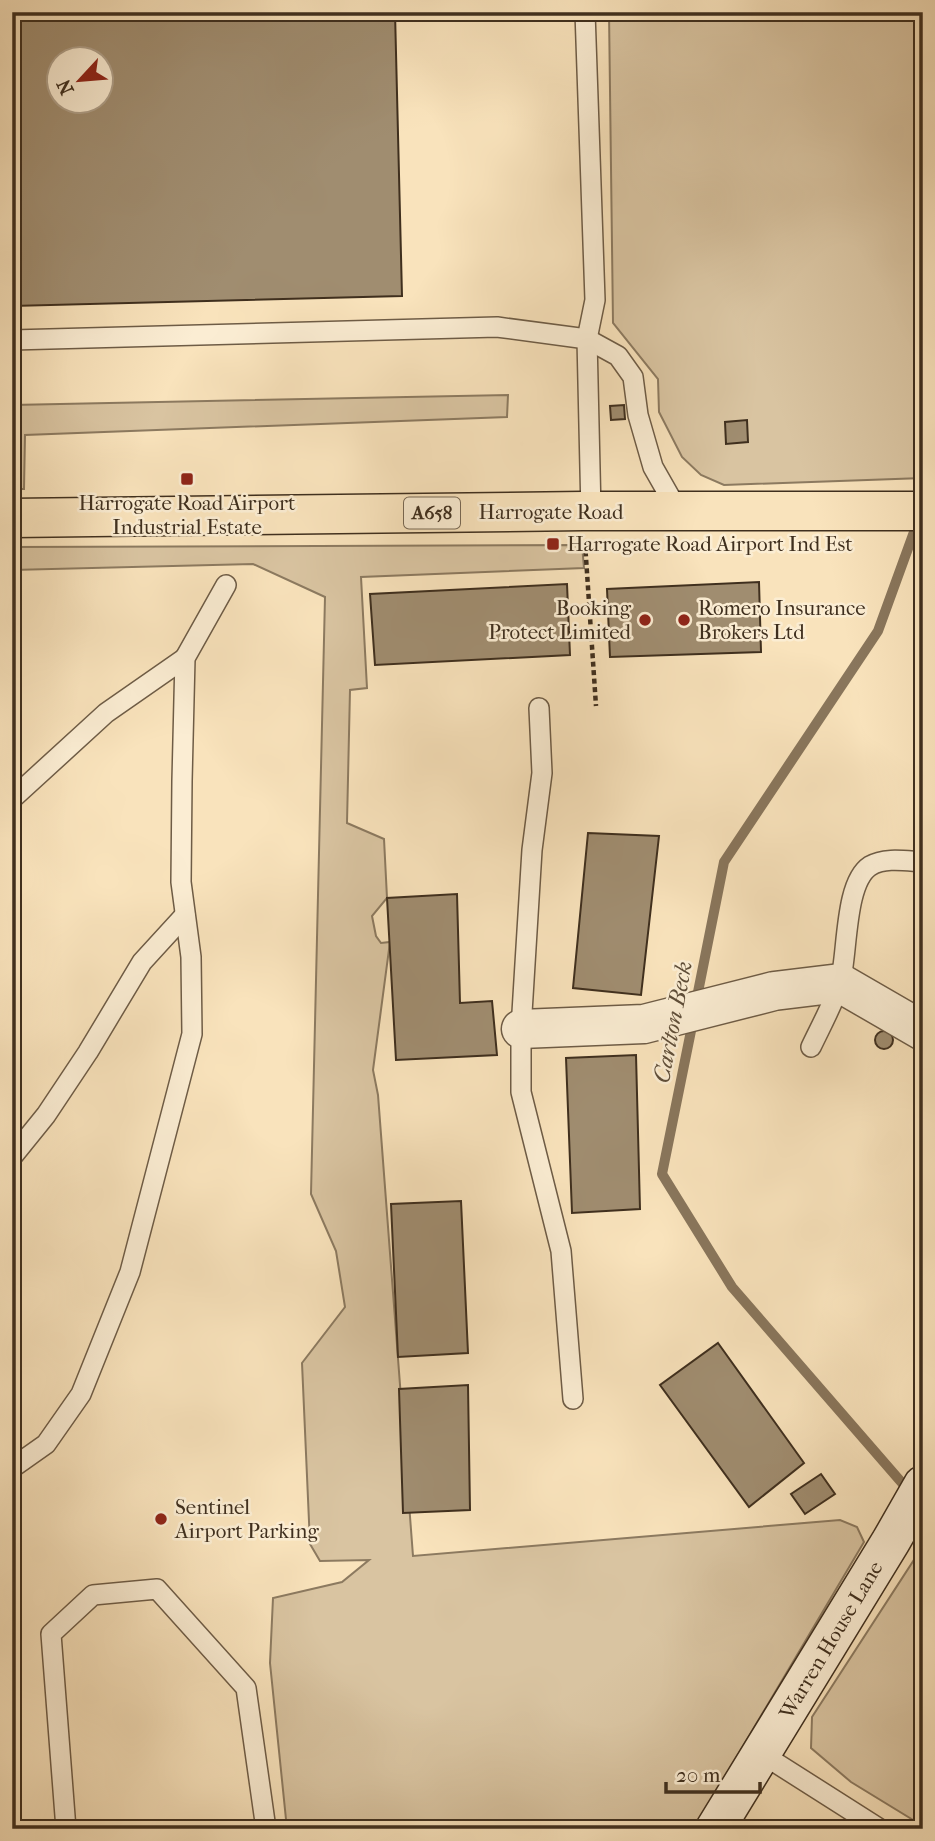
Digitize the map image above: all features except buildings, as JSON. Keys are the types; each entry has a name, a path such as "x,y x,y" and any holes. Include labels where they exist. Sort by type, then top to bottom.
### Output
{"highway":[{"name":"Harrogate Road","path":"12,518 587,511 923,511"}],"street":[{"path":"521,1029 644,1024 774,991 840,983 923,1031"},
{"name":"Warren House Lane","path":"715,1829 923,1485"}],"lane":[{"path":"585,12 595,300 587,339 587,511"},
{"path":"12,340 497,327 587,339 618,356 633,377 639,415 653,467 678,511"},
{"path":"12,799 106,713 185,658 226,584"},
{"path":"12,1468 47,1444 81,1394 130,1272 192,1034 191,957 181,882 185,658"},
{"path":"539,708 542,773 532,850 521,1029 520,1092 561,1251 573,1399"},
{"path":"811,1047 840,983 857,880 868,867 881,860 923,862"},
{"path":"12,1157 46,1115 142,962 185,915"},
{"path":"66,1829 51,1634 93,1595 157,1589 246,1688 266,1829"},
{"path":"762,1754 868,1825"}],"path":[{"path":"587,511 596,706"}],"shaded area":[{"path":"609,12 923,12 923,478 724,485 701,475 682,457 659,412 658,379 613,323"},
{"path":"508,395 507,417 25,435 24,489 12,489 12,405"},
{"path":"582,545 584,568 361,577 367,688 350,690 347,823 384,839 387,898 372,916 376,936 381,943 390,942 373,1070 378,1095 413,1556 840,1520 857,1527 864,1542 694,1829 287,1829 270,1663 273,1598 342,1582 369,1560 320,1561 310,1544 302,1363 345,1307 336,1251 311,1194 325,597 253,564 12,570 12,547"},
{"path":"923,1546 923,1826 851,1782 811,1748 812,1717"}],"waterway":[{"name":"Carlton Beck","path":"696,1002 724,862 878,631 918,521"},
{"name":"Carlton Beck","path":"693,1021 662,1174 732,1287 909,1491"}],"place":[{"name":"Harrogate Road Airport Industrial Estate","path":"187,479"},
{"name":"Harrogate Road Airport Ind Est","path":"553,544"},
{"name":"Booking Protect Limited","path":"645,620"},
{"name":"Romero Insurance Brokers Ltd","path":"684,620"},
{"name":"Sentinel Airport Parking","path":"161,1519"}]}
